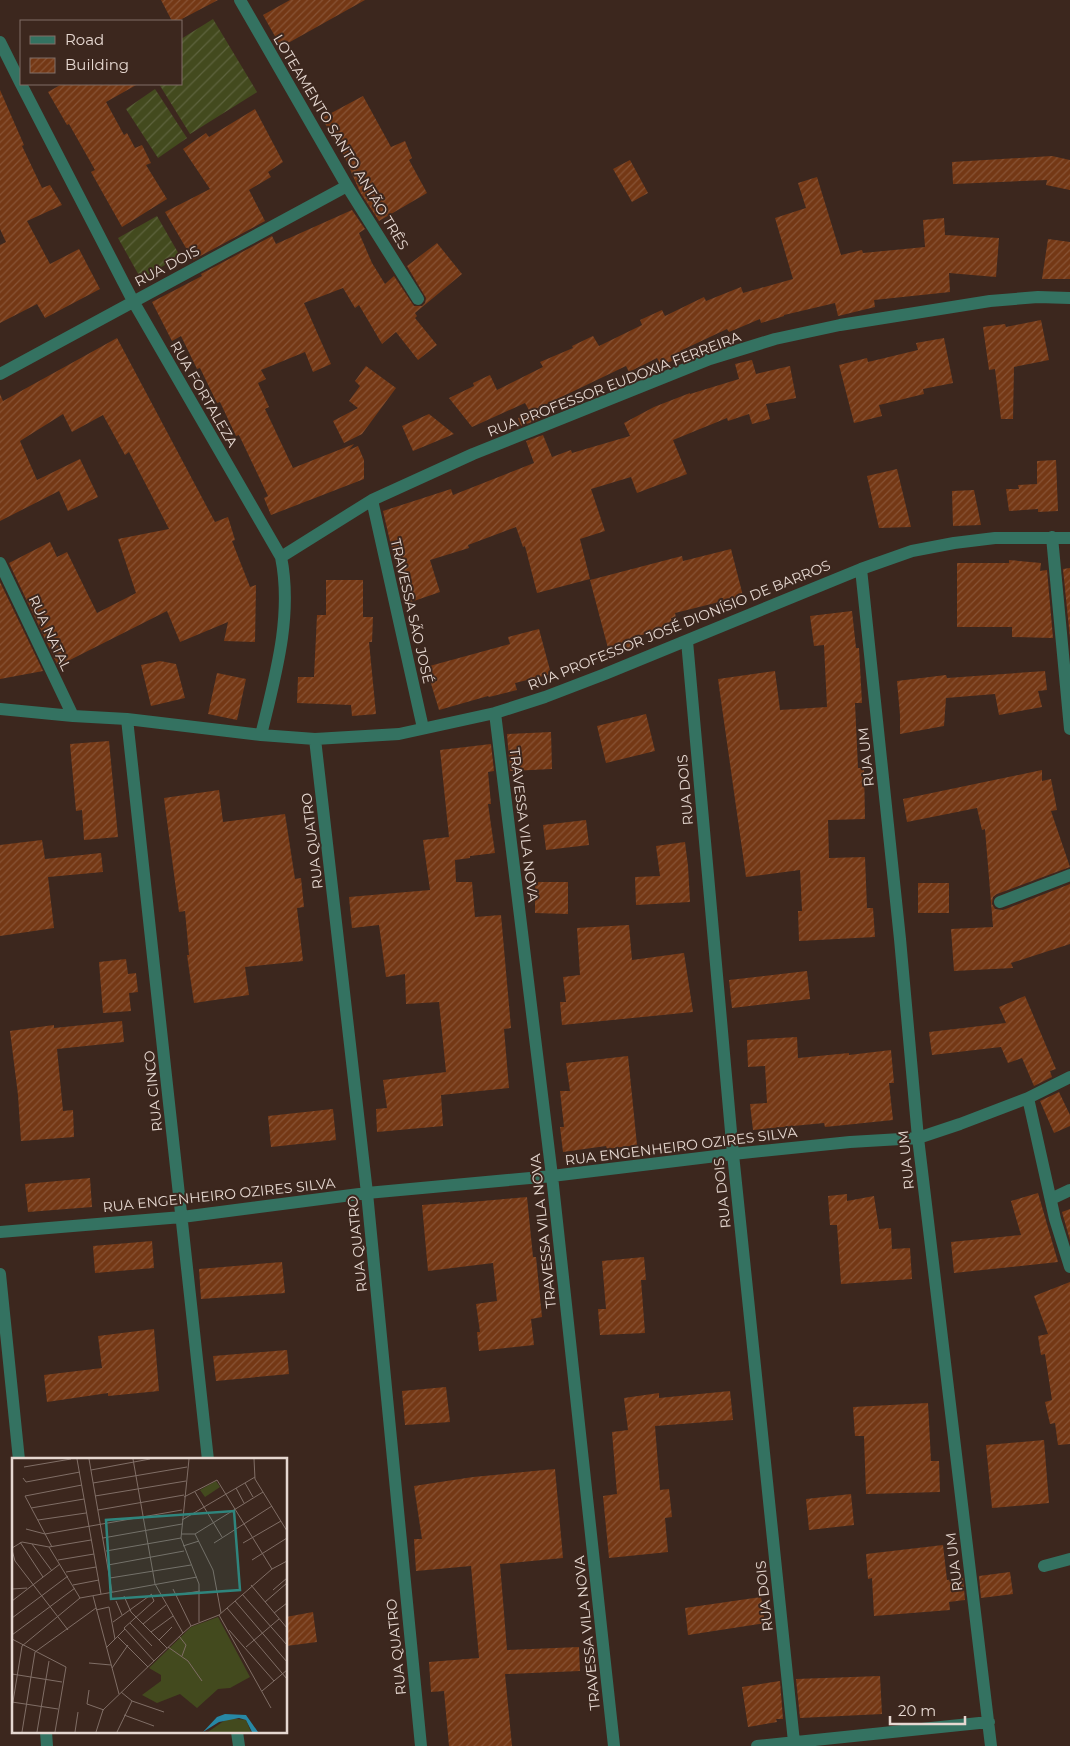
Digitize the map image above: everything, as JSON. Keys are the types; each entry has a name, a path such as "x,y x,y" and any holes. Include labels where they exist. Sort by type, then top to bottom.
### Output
{"street":[{"name":"LOTEAMENTO SANTO ANTÃO TRÊS","path":"240,0 347,186 418,299"},
{"name":"RUA FORTALEZA","path":"0,42 20,82"},
{"name":"RUA FORTALEZA","path":"22,85 133,302 281,557 285,578 285,621 261,735"},
{"name":"RUA DOIS","path":"0,374 347,186"},
{"name":"RUA PROFESSOR EUDOXIA FERREIRA","path":"281,557 372,500 473,454 710,360 775,339 840,325 990,300 1038,297 1070,298"},
{"name":"TRAVESSA SÃO JOSÉ","path":"372,500 423,728"},
{"name":"RUA PROFESSOR JOSÉ DIONÍSIO DE BARROS","path":"0,709 128,719 261,735 315,739 398,734 495,713 588,681 861,569 912,551 954,542 995,538 1070,538"},
{"path":"1052,538 1070,729"},
{"name":"RUA NATAL","path":"0,563 73,716"},
{"name":"RUA UM","path":"861,569 900,939 918,1138 991,1746"},
{"name":"RUA DOIS","path":"687,640 733,1154 794,1742"},
{"name":"TRAVESSA VILA NOVA","path":"495,713 552,1176 614,1746"},
{"name":"RUA CINCO","path":"128,719 208,1458"},
{"name":"RUA QUATRO","path":"315,739 367,1193 421,1746"},
{"path":"1000,902 1070,875"},
{"name":"RUA ENGENHEIRO OZIRES SILVA","path":"0,1232 182,1217 367,1193 552,1176 850,1142 918,1138 1028,1098 1070,1077"},
{"path":"1028,1098 1055,1219 1070,1267"},
{"path":"1051,1198 1070,1190"},
{"path":"0,1274 19,1458"},
{"path":"1044,1566 1070,1559"},
{"path":"756,1746 989,1722"}],"green space":[{"path":"213,19 257,92 190,134 160,85 182,85 182,38"},
{"path":"155,89 187,138 158,158 126,109"},
{"path":"157,216 180,256 141,279 118,238"}],"building":[{"path":"161,0 218,0 180,20 171,20"},
{"path":"290,0 365,0 281,47 263,15"},
{"path":"60,85 136,85 106,102 124,135 127,133 135,148 142,145 151,163 146,165 167,199 122,227 91,172 95,170 48,92"},
{"path":"0,90 24,145 22,146 42,188 50,185 62,205 27,221 50,264 79,249 100,289 45,318 37,304 0,323 0,245 6,242 0,229"},
{"path":"363,96 391,147 405,141 412,158 409,160 427,193 379,221 360,192 338,142 336,143 322,118"},
{"path":"255,109 283,162 268,172 271,177 249,190 265,221 193,260 165,212 210,189 183,149 206,133 209,137"},
{"path":"1052,156 1070,160 1070,190 1046,185 1047,180 953,184 952,162"},
{"path":"630,160 648,193 632,202 613,169"},
{"path":"817,177 841,255 862,250 863,253 925,247 923,220 944,218 945,235 999,238 996,277 949,273 950,292 874,300 875,307 838,316 835,303 784,315 761,323 760,319 729,332 727,329 680,351 682,356 661,366 657,358 629,372 626,366 530,412 525,403 472,427 449,398 474,386 473,383 490,375 497,390 543,367 540,362 573,348 572,346 593,336 599,346 642,325 640,320 662,310 665,316 704,297 706,301 741,287 743,293 793,279 775,218 806,208 798,183"},
{"path":"352,210 365,229 359,233 372,263 385,284 394,276 414,306 422,306 426,298 407,266 437,243 462,274 415,313 417,316 415,318 437,345 418,360 396,332 382,344 359,305 355,308 343,288 304,303 331,364 313,372 305,352 261,370 266,379 258,383 269,407 265,409 293,468 354,444 349,450 358,446 364,460 364,479 271,515 264,498 268,496 239,435 236,436 220,402 217,403 200,368 197,369 181,336 172,341 152,302 272,236 276,244"},
{"path":"1048,239 1070,242 1070,279 1042,279"},
{"path":"1041,320 1049,360 1014,367 1013,419 1001,419 995,369 989,370 983,327 1005,324 1006,327"},
{"path":"117,338 215,522 228,517 235,540 232,541 250,587 256,585 255,642 224,641 228,622 180,642 167,611 58,666 9,563 50,542 57,557 67,552 97,613 136,593 118,539 169,529 129,452 125,455 103,415 72,432 63,414 20,441 37,480 80,459 98,497 68,511 59,491 0,521 0,394 3,401"},
{"path":"944,338 953,383 923,389 924,394 879,405 882,416 854,423 839,365 867,358 868,362 918,350 916,343"},
{"path":"752,360 756,374 790,366 796,398 766,404 770,419 752,424 749,414 728,421 727,418 673,440 687,474 637,493 631,477 591,489 605,531 580,539 590,579 537,593 525,546 523,547 516,527 468,545 469,548 430,560 440,592 408,603 383,511 451,489 453,495 534,463 526,441 543,435 552,457 571,450 572,453 630,436 624,423 654,407 690,393 739,379 735,364"},
{"path":"366,366 396,388 362,434 344,443 333,421 358,408 349,401 360,386 355,381"},
{"path":"534,412 537,420 521,426 518,418"},
{"path":"429,414 454,434 413,451 402,426"},
{"path":"1056,460 1058,511 1038,512 1038,509 1009,511 1006,489 1019,489 1018,485 1037,484 1037,461"},
{"path":"897,469 911,527 879,528 867,476"},
{"path":"974,490 981,525 953,526 952,491"},
{"path":"731,549 743,596 675,613 676,617 671,618 673,627 630,638 633,647 609,652 590,580 682,556 683,561"},
{"path":"1009,560 1041,563 1040,571 1047,570 1053,638 1012,637 1012,627 957,627 957,563 1009,563"},
{"path":"1070,568 1070,638 1063,569"},
{"path":"326,580 363,580 363,617 373,617 372,642 369,642 376,714 352,716 351,705 297,703 298,677 314,677 317,615 326,615"},
{"path":"0,582 43,671 0,679"},
{"path":"852,611 856,648 859,648 862,703 855,703 858,768 864,768 865,819 828,820 829,858 865,857 867,908 873,908 875,937 799,941 798,911 802,911 800,870 746,877 718,679 775,671 780,710 827,707 824,645 814,646 810,616"},
{"path":"539,629 551,674 515,683 517,690 439,710 426,667 510,644 508,637"},
{"path":"160,661 176,664 185,698 151,706 141,665"},
{"path":"1045,671 1047,690 1038,691 1042,707 999,715 995,694 946,698 944,726 900,734 897,681 946,675 947,678"},
{"path":"217,673 246,679 237,720 208,714"},
{"path":"646,714 655,751 606,763 597,726"},
{"path":"551,732 552,769 510,771 507,734"},
{"path":"109,741 118,837 84,840 82,810 76,811 70,744"},
{"path":"491,744 494,771 488,772 491,804 488,804 495,853 455,860 456,882 472,882 475,917 501,915 511,1028 504,1029 509,1088 441,1095 443,1126 377,1132 376,1109 387,1108 383,1080 446,1072 439,1002 406,1004 405,974 386,977 379,925 352,928 349,897 430,890 423,840 449,837 440,750"},
{"path":"1042,770 1042,781 1051,779 1057,810 1051,811 1070,867 997,894 993,897 992,904 995,909 1003,910 1070,884 1070,944 1011,963 1013,968 954,971 951,929 993,927 985,829 982,830 977,808 907,822 903,799"},
{"path":"219,790 223,822 285,814 295,879 301,878 304,907 297,908 303,961 245,967 249,995 194,1003 187,955 189,955 185,911 179,912 164,798"},
{"path":"586,820 589,845 546,850 543,825"},
{"path":"42,840 45,859 101,853 103,872 48,877 54,928 0,936 0,845"},
{"path":"685,842 690,902 636,905 635,877 660,876 656,846"},
{"path":"535,882 568,882 568,914 535,913"},
{"path":"918,883 949,883 949,913 918,913"},
{"path":"629,925 632,960 684,953 693,1012 562,1025 560,1002 566,1002 563,977 580,975 577,928"},
{"path":"126,959 128,974 136,973 138,992 129,993 131,1011 103,1013 99,962"},
{"path":"807,971 810,999 732,1008 729,980"},
{"path":"1025,996 1056,1069 1050,1071 1052,1077 1034,1086 1022,1058 1008,1063 1001,1047 932,1055 929,1032 1006,1023 999,1007"},
{"path":"122,1021 124,1042 57,1049 63,1111 73,1110 74,1137 21,1141 18,1095 10,1031 54,1025 54,1028"},
{"path":"797,1037 798,1058 891,1050 894,1083 889,1083 893,1120 825,1127 824,1123 753,1130 750,1104 767,1103 765,1066 748,1067 747,1040"},
{"path":"628,1056 637,1145 607,1149 606,1146 563,1152 560,1127 564,1127 560,1091 570,1091 566,1063"},
{"path":"1059,1092 1070,1115 1070,1126 1054,1133 1040,1101"},
{"path":"333,1109 336,1140 271,1147 268,1116"},
{"path":"90,1178 92,1207 28,1212 25,1184"},
{"path":"1038,1193 1058,1262 954,1273 951,1242 1021,1235 1011,1201"},
{"path":"847,1194 847,1201 874,1196 879,1229 891,1228 892,1249 910,1248 912,1279 841,1284 837,1225 830,1225 828,1196"},
{"path":"527,1197 542,1317 531,1319 534,1345 479,1351 477,1332 480,1332 476,1304 497,1301 493,1263 428,1271 422,1205"},
{"path":"1070,1209 1070,1240 1062,1212"},
{"path":"152,1241 154,1268 95,1273 93,1246"},
{"path":"644,1257 646,1280 641,1280 645,1333 600,1335 598,1309 606,1309 602,1261"},
{"path":"282,1262 285,1293 201,1299 199,1269"},
{"path":"1070,1282 1070,1444 1058,1445 1055,1423 1050,1424 1045,1402 1052,1400 1045,1354 1041,1355 1038,1336 1048,1334 1034,1296"},
{"path":"154,1329 159,1391 108,1396 108,1393 47,1402 44,1375 102,1368 98,1336"},
{"path":"287,1350 289,1374 216,1381 213,1356"},
{"path":"446,1387 450,1422 405,1425 402,1391"},
{"path":"730,1391 733,1420 655,1426 660,1490 669,1489 672,1517 665,1518 668,1552 609,1558 603,1496 617,1494 612,1432 628,1430 624,1398 659,1393 659,1398"},
{"path":"928,1403 931,1461 939,1461 940,1492 866,1494 864,1436 855,1436 853,1407"},
{"path":"1044,1440 1049,1503 992,1508 986,1445"},
{"path":"555,1469 563,1558 500,1564 507,1650 579,1647 580,1671 505,1674 512,1746 449,1746 444,1691 431,1692 429,1662 479,1658 471,1566 416,1571 414,1539 422,1539 414,1486 473,1477"},
{"path":"851,1494 854,1525 809,1530 806,1499"},
{"path":"943,1545 947,1580 963,1578 965,1600 949,1602 950,1610 874,1616 872,1578 868,1579 866,1554"},
{"path":"1010,1572 1013,1594 981,1598 979,1576"},
{"path":"761,1597 765,1623 688,1635 685,1608"},
{"path":"313,1612 317,1642 288,1646 288,1617"},
{"path":"880,1676 882,1714 800,1718 796,1679"},
{"path":"780,1681 783,1719 776,1719 777,1722 748,1727 742,1687"}]}
